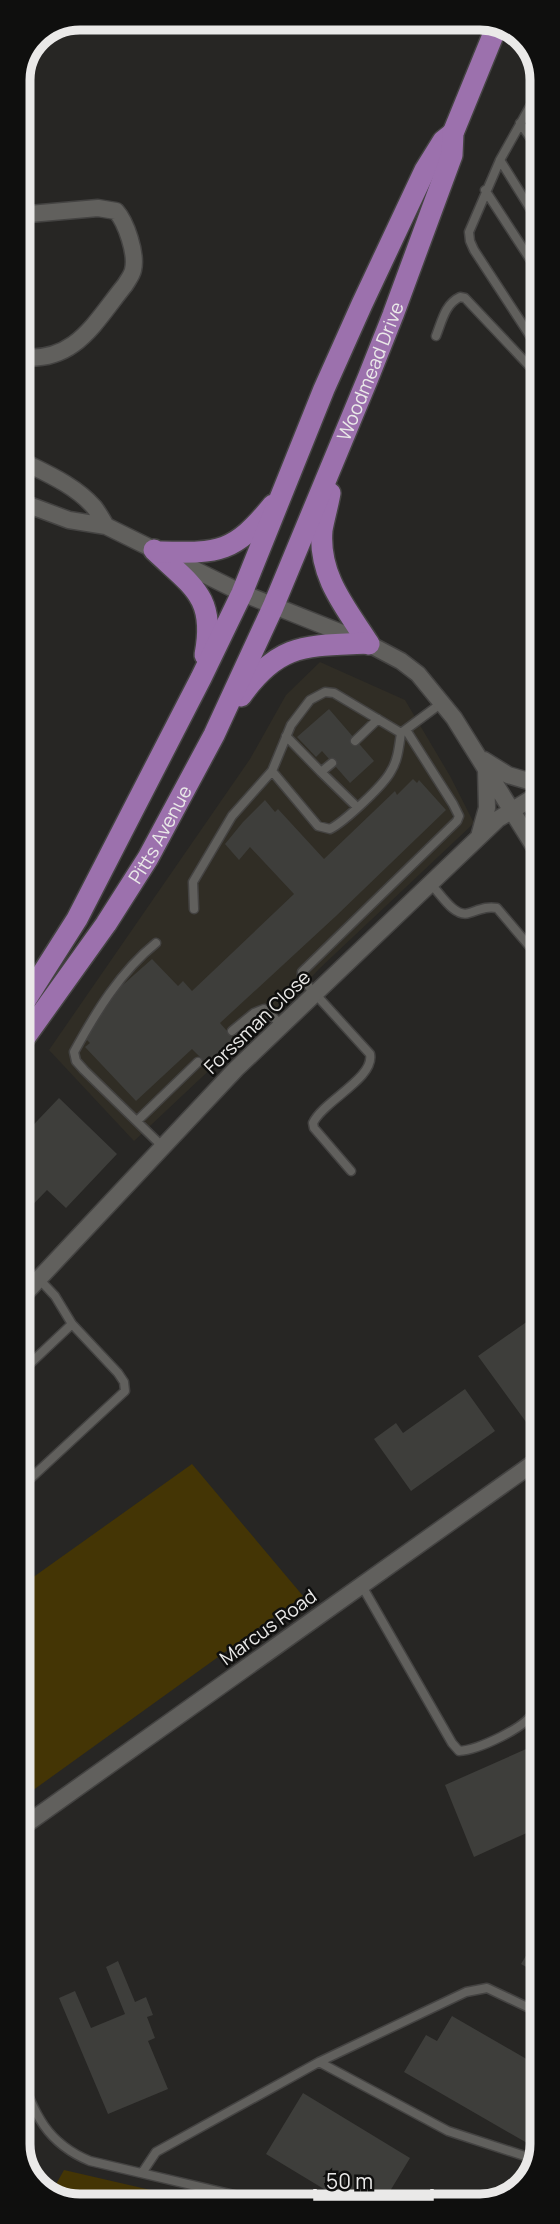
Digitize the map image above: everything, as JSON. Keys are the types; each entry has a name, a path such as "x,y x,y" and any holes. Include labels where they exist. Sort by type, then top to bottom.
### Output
{"main road":[{"name":"Woodmead Drive","path":"273,607 393,315 452,155 453,133 494,32"},
{"name":"Woodmead Drive","path":"243,593 324,389 425,170 443,141 453,133"},
{"path":"341,439 322,530 324,566 336,594 368,643"},
{"path":"157,551 220,550 234,543 262,517 282,493"},
{"path":"157,551 192,586 207,609 209,638 201,678"},
{"name":"Pitts Avenue","path":"30,993 77,919 243,593"},
{"name":"Pitts Avenue","path":"30,1030 106,924 148,858 215,735 273,607"},
{"path":"215,735 255,676 274,660 290,651 308,646 368,643"}],"street":[{"path":"30,214 98,208 116,211 125,222 134,261 132,274 125,285 78,343 65,351 30,357"},
{"path":"30,466 63,482 80,495 94,507 106,526"},
{"path":"30,505 69,520 106,526 273,607 368,643 401,661 418,674 443,702 530,839"},
{"path":"482,762 530,781"},
{"path":"480,835 487,808 482,762"},
{"name":"Forssman Close","path":"30,1288 236,1069 480,835 512,809 530,799"},
{"name":"Marcus Road","path":"30,1821 530,1466"}],"lane":[{"path":"530,108 485,190 469,232 470,241 530,336"},
{"path":"520,123 530,137"},
{"path":"500,160 530,208"},
{"path":"485,190 530,259"},
{"path":"436,336 446,309 460,297 465,298 530,367"},
{"path":"194,909 192,889 197,875 239,806 272,771 286,736 310,699 325,692 334,693 403,732 453,804 458,816 453,828 306,966 302,976 370,1054 370,1065 319,1113 313,1123 314,1128 351,1171"},
{"path":"272,771 318,826 330,829 335,827 391,773 403,732 443,702"},
{"path":"355,741 379,719"},
{"path":"286,736 356,807"},
{"path":"321,772 332,763"},
{"path":"430,883 458,913 465,915 489,907 497,908 530,947"},
{"path":"156,943 129,967 74,1052 76,1060 84,1070 163,1147"},
{"path":"232,1031 254,1013 264,1009 283,1026"},
{"path":"137,1121 198,1062"},
{"path":"30,1479 125,1391 124,1382 118,1373 72,1324 55,1296 39,1279"},
{"path":"30,1364 72,1324"},
{"path":"362,1586 459,1751 469,1751 519,1727 530,1718"},
{"path":"142,2173 156,2152 319,2062 466,1992 487,1988 530,2008"},
{"path":"319,2062 449,2131 529,2157"},
{"path":"30,2098 41,2123 55,2141 72,2154 90,2161 230,2194"}],"shaded area":[{"path":"320,662 405,700 474,823 297,993 235,1046 134,1141 49,1050 250,759 286,695"},
{"path":"192,1464 303,1596 30,1792 30,1579"},
{"path":"64,2170 168,2194 77,2194 54,2187"}],"building":[{"path":"329,709 374,761 350,783 322,751 316,757 297,737"},
{"path":"413,779 417,783 419,780 446,810 220,1023 234,1039 207,1064 192,1049 136,1101 85,1047 90,1043 85,1038 117,990 152,959 178,986 183,981 192,991 294,894 250,847 239,860 225,844 243,822 265,800 275,812 278,809 324,859 395,791 397,795"},
{"path":"59,1098 117,1154 66,1208 47,1190 30,1208 30,1128"},
{"path":"530,1320 530,1419 526,1422 478,1356"},
{"path":"465,1389 495,1431 411,1491 374,1439 396,1423 403,1433"},
{"path":"530,1747 530,1831 474,1857 445,1785"},
{"path":"530,1949 530,1969 521,1964"},
{"path":"118,1961 135,2002 146,1997 153,2015 147,2017 155,2038 148,2041 168,2089 108,2114 59,1998 75,1991 91,2028 125,2014 106,1967"},
{"path":"452,2016 530,2061 530,2145 404,2072 426,2035 437,2041"},
{"path":"303,2093 410,2158 388,2194 332,2194 266,2154"}]}
